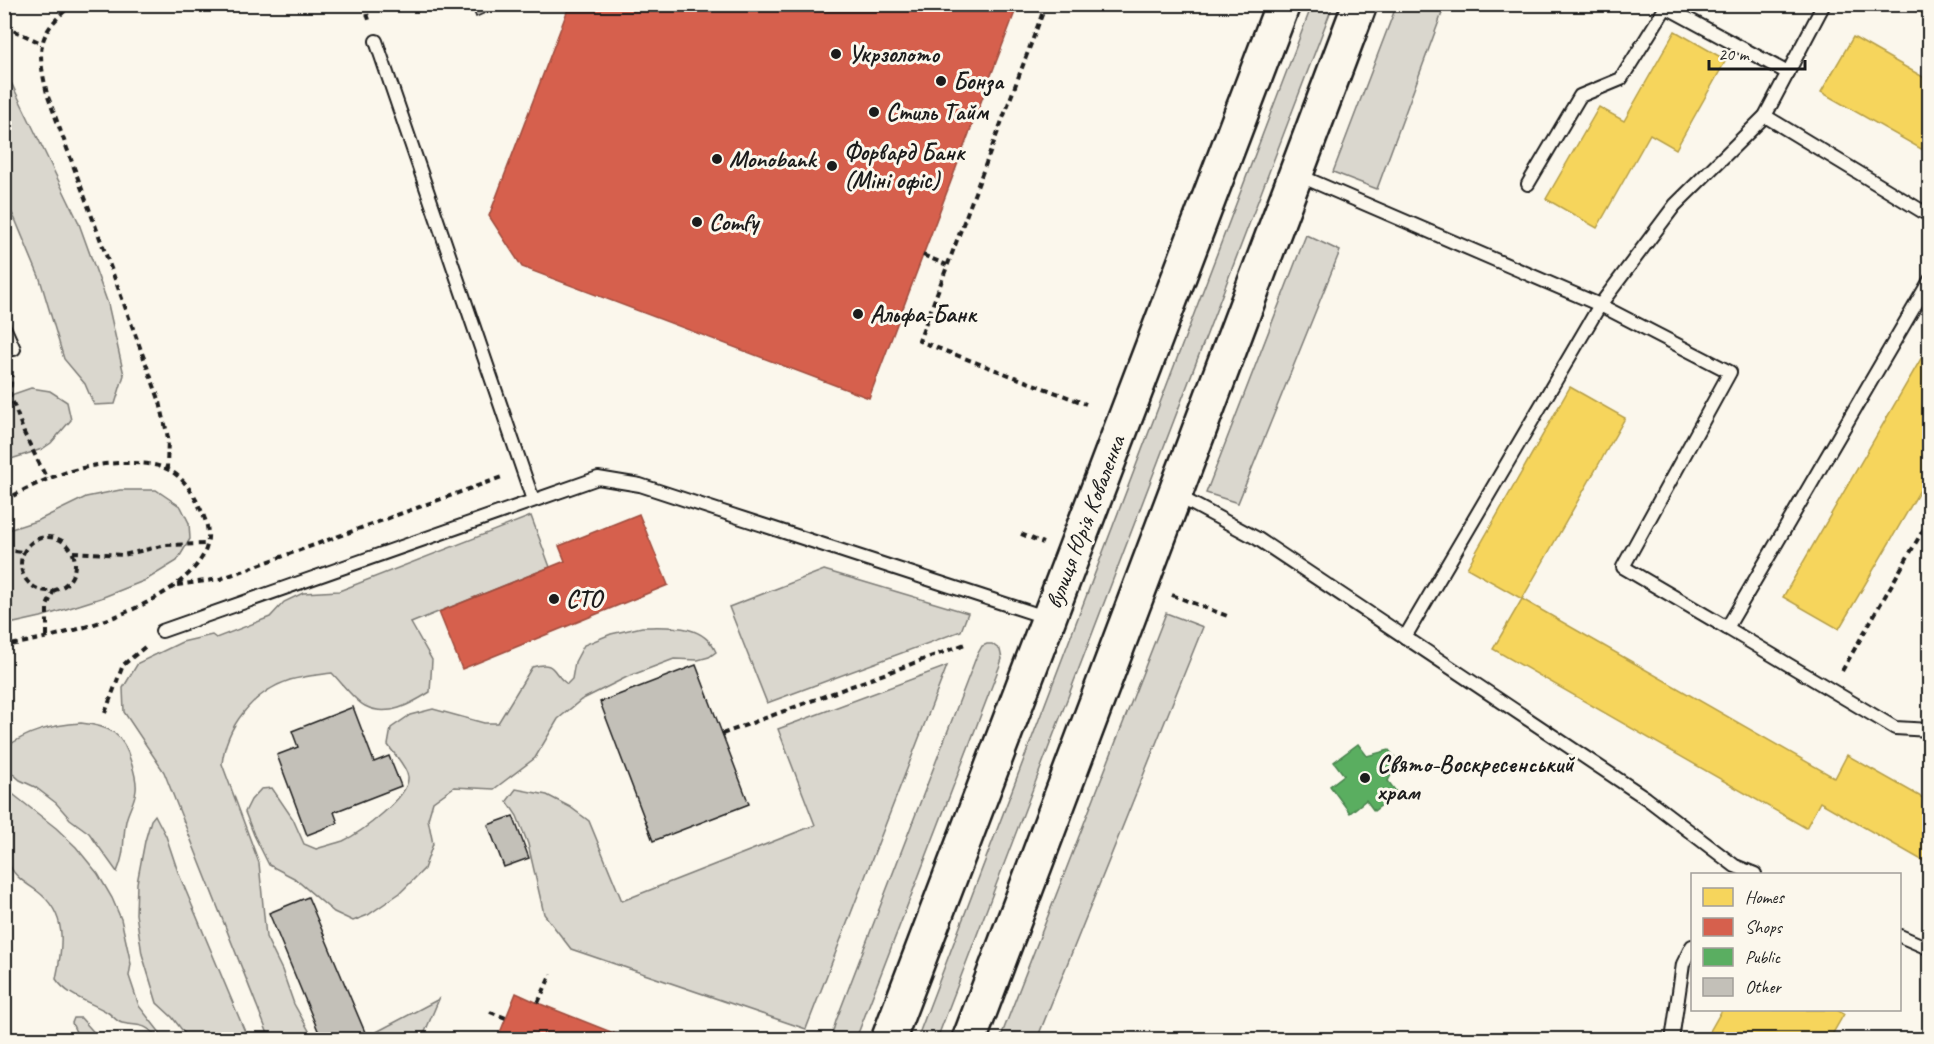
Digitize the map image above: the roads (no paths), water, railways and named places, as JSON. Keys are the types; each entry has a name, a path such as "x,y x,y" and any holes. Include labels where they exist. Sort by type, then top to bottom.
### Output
{"main road":[{"name":"вулиця Юрія Коваленка","path":"888,1040 1283,4"},
{"path":"969,1040 1360,4"}],"lane":[{"path":"1405,637 1599,305 1675,205 1765,116 1824,4"},
{"path":"1528,184 1580,96 1621,80 1666,7 1788,74"},
{"path":"376,41 533,500"},
{"path":"1765,116 1929,216"},
{"path":"1296,174 1599,305 1730,372 1623,567 1895,728 1929,730"},
{"path":"1727,628 1929,280"},
{"path":"4,327 14,349"},
{"path":"162,631 598,478 640,485 1048,618"},
{"path":"1175,495 1258,539 1646,798 1733,870 1750,873"},
{"path":"1901,937 1929,949"},
{"path":"1672,1040 1683,964 1691,948"}],"place":[{"name":"Укрзолото","path":"836,54"},
{"name":"Бонза","path":"941,81"},
{"name":"Стиль Тайм","path":"874,112"},
{"name":"Monobank","path":"717,159"},
{"name":"Форвард Банк (Міні офіс)","path":"832,166"},
{"name":"Comfy","path":"697,222"},
{"name":"Альфа-Банк","path":"858,314"},
{"name":"СТО","path":"554,599"},
{"name":"Свято-Воскресенський храм","path":"1365,778"}]}
